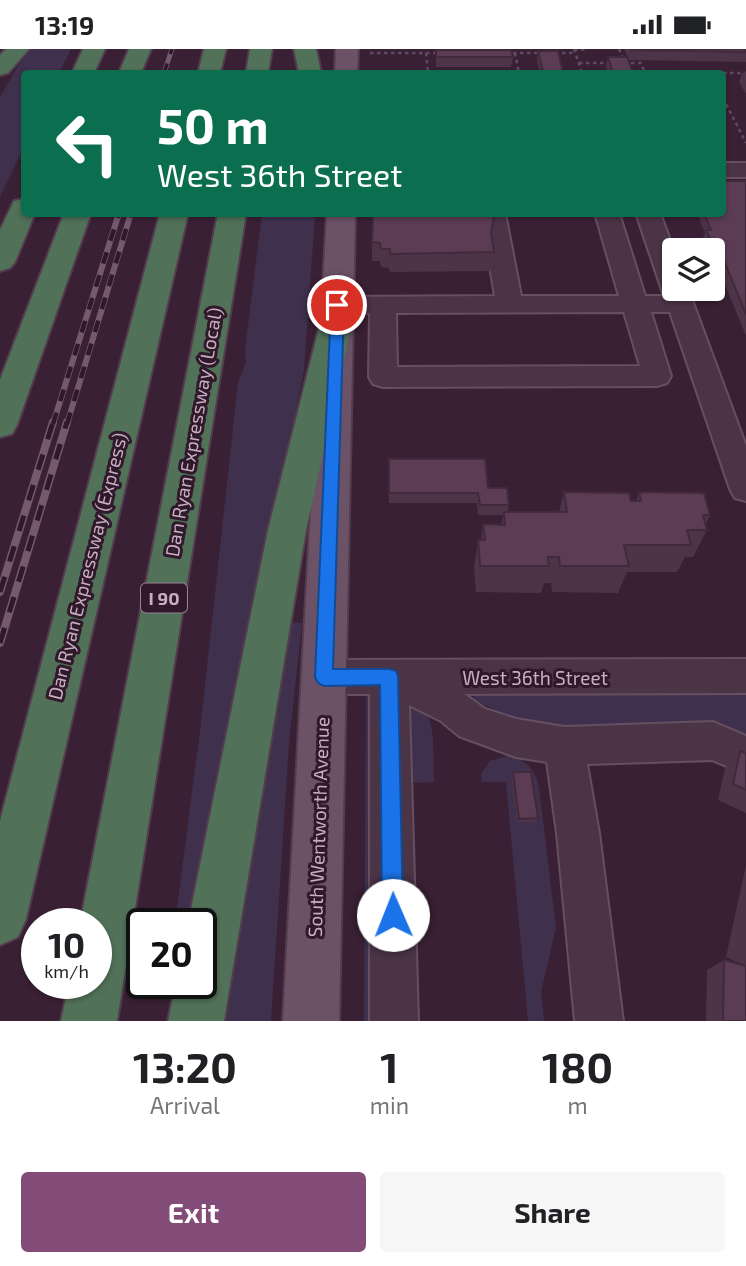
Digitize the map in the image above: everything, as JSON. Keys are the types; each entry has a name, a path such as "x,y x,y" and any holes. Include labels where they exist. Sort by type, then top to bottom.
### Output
{"highway":[{"path":"0,66 18,49"},
{"path":"84,70 94,49"},
{"path":"131,70 139,49"},
{"path":"210,70 215,49"},
{"path":"258,70 261,49"},
{"path":"305,49 309,70"},
{"path":"0,262 21,214"},
{"path":"0,425 77,217"},
{"name":"Dan Ryan Expressway (Express)","path":"0,919 173,217"},
{"name":"Dan Ryan Expressway (Local)","path":"109,908 231,217"},
{"path":"197,1021 287,530 337,312"},
{"name":"Dan Ryan Expressway (Local)","path":"89,1021 93,999"}],"main road":[{"path":"0,66 6,49"},
{"path":"348,70 358,51"},
{"name":"South Wentworth Avenue","path":"311,1021 341,217"}],"street":[{"path":"726,170 746,170"},
{"path":"495,217 509,304"},
{"path":"383,305 383,377 657,376 608,217"},
{"path":"649,217 662,253"},
{"path":"337,312 383,305 635,304 662,297"},
{"path":"679,301 746,489"},
{"name":"West 36th Street","path":"324,677 746,676"},
{"path":"394,1021 389,677 455,708 473,723 516,738 564,745 713,741 746,755"},
{"path":"564,745 578,833 598,1021"}],"path":[{"path":"503,53 587,49"},
{"path":"619,49 624,63"},
{"path":"358,51 454,53"},
{"path":"575,51 581,70"},
{"path":"428,52 428,70"},
{"path":"515,53 518,70"},
{"path":"579,63 641,63 644,70"},
{"path":"726,73 746,73"},
{"path":"726,103 746,143"}],"shaded area":[{"path":"28,49 71,49 60,70 21,70 21,152 0,197 0,97"},
{"path":"262,217 315,217 304,370 198,908 177,908 200,731 238,383 246,363 245,350"},
{"path":"290,622 302,623 289,743 271,1021 222,1021"},
{"path":"746,690 746,742 720,727 529,725 476,701 474,697 475,693"},
{"path":"366,691 373,694 378,1021 364,1021"},
{"path":"414,702 422,707 431,725 434,782 412,783 419,1021 408,1021 407,705"},
{"path":"510,755 530,767 539,788 556,928 541,992 544,1021 528,1021 506,782 482,782 481,774 490,761"}],"building":[{"path":"746,49 746,52 631,50"},
{"path":"436,50 511,50 513,57 436,57"},
{"path":"538,51 558,51 562,70 543,70"},
{"path":"608,57 627,57 632,70 612,70"},
{"path":"726,181 746,181 746,314 725,263 725,238 710,238 706,230 711,230 706,217 726,217"},
{"path":"373,217 494,217 491,233 494,252 390,254 390,249 381,249 380,243 372,242"},
{"path":"389,459 485,459 488,488 507,488 509,505 480,505 478,493 389,493"},
{"path":"564,492 629,493 631,501 641,501 639,492 704,493 710,515 703,515 707,530 687,530 691,545 624,545 629,566 560,566 559,557 548,557 549,566 480,566 478,540 485,540 483,524 505,525 504,512 567,512"},
{"path":"740,751 746,753 746,790 733,784"},
{"path":"513,772 531,772 538,818 519,819"},
{"path":"724,960 746,966 746,1021 723,1021"}],"railway":[{"path":"165,70 172,49"},
{"path":"53,424 118,217"},
{"path":"67,424 130,217"},
{"path":"0,592 53,422"},
{"path":"0,643 67,422"}],"route":[{"path":"337,305 324,677 389,677 393,915"}]}
